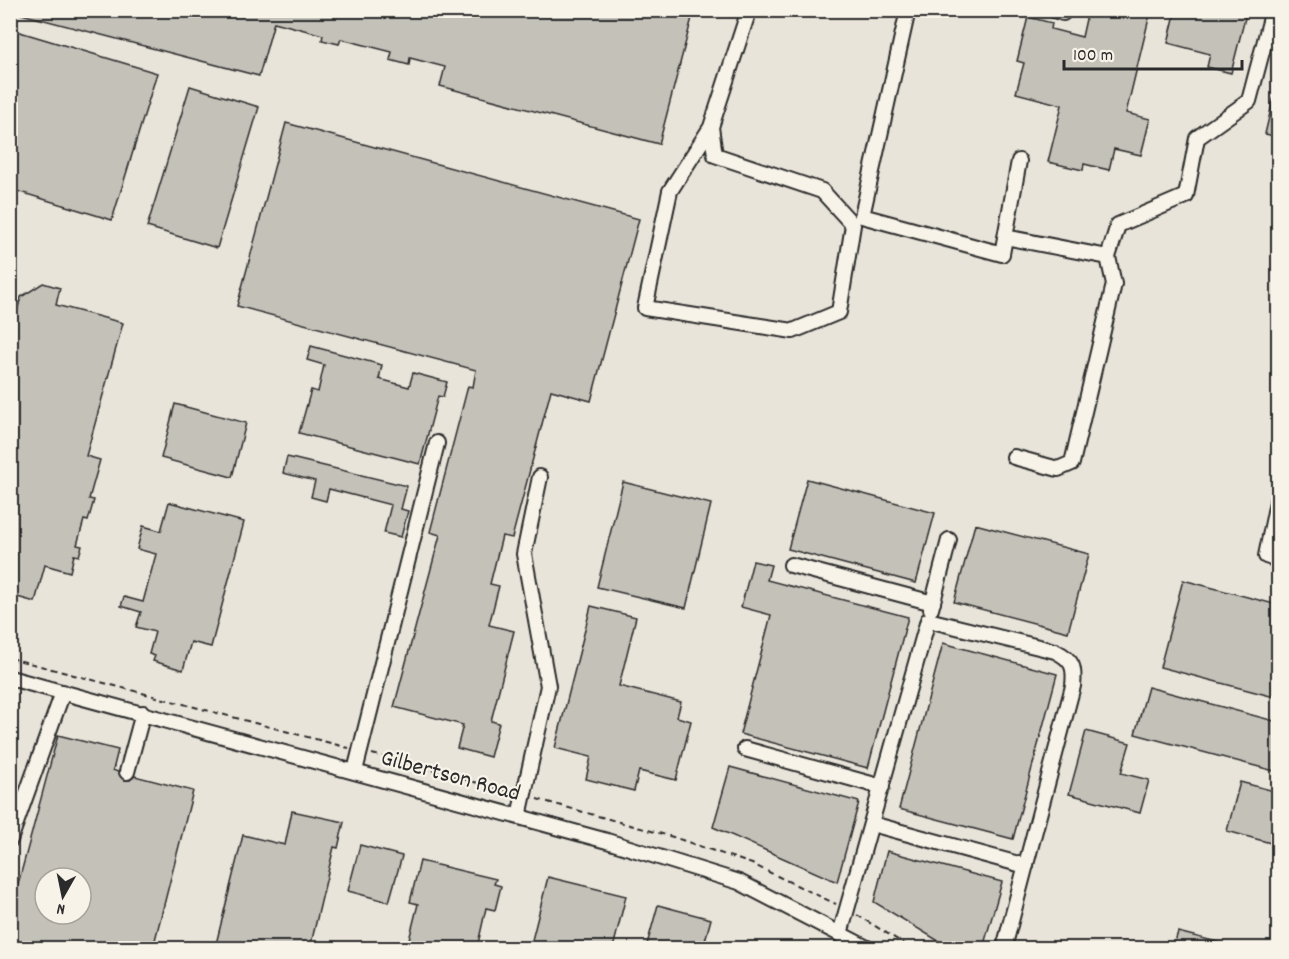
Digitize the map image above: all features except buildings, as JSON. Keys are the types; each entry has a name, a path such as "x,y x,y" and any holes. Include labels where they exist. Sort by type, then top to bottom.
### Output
{"street":[{"path":"711,126 714,155 822,191 853,225 840,312 793,331 645,308 670,190 711,126 749,10"},
{"path":"908,10 862,216 1002,254 1019,161"},
{"path":"1014,457 1058,469 1072,463 1114,284 1108,257 1118,225 1186,196 1197,138 1249,101 1273,10"},
{"path":"1005,237 1108,257"},
{"path":"355,771 437,443"},
{"path":"519,816 548,686 524,554 540,477"},
{"path":"1278,497 1266,556 1278,560"},
{"path":"840,934 849,911 949,540"},
{"path":"791,565 933,603"},
{"path":"928,620 1055,651 1068,658 1074,669 1073,686 1004,948"},
{"name":"Gilbertson Road","path":"11,680 143,713 607,840 739,882 867,948"},
{"path":"10,840 63,692"},
{"path":"127,772 143,713"},
{"path":"745,750 882,788"},
{"path":"872,824 1026,866"}],"path":[{"path":"10,658 673,837 752,864 849,911 911,948"}],"shaded area":[{"path":"10,11 1278,11 1278,948 11,948"}]}
